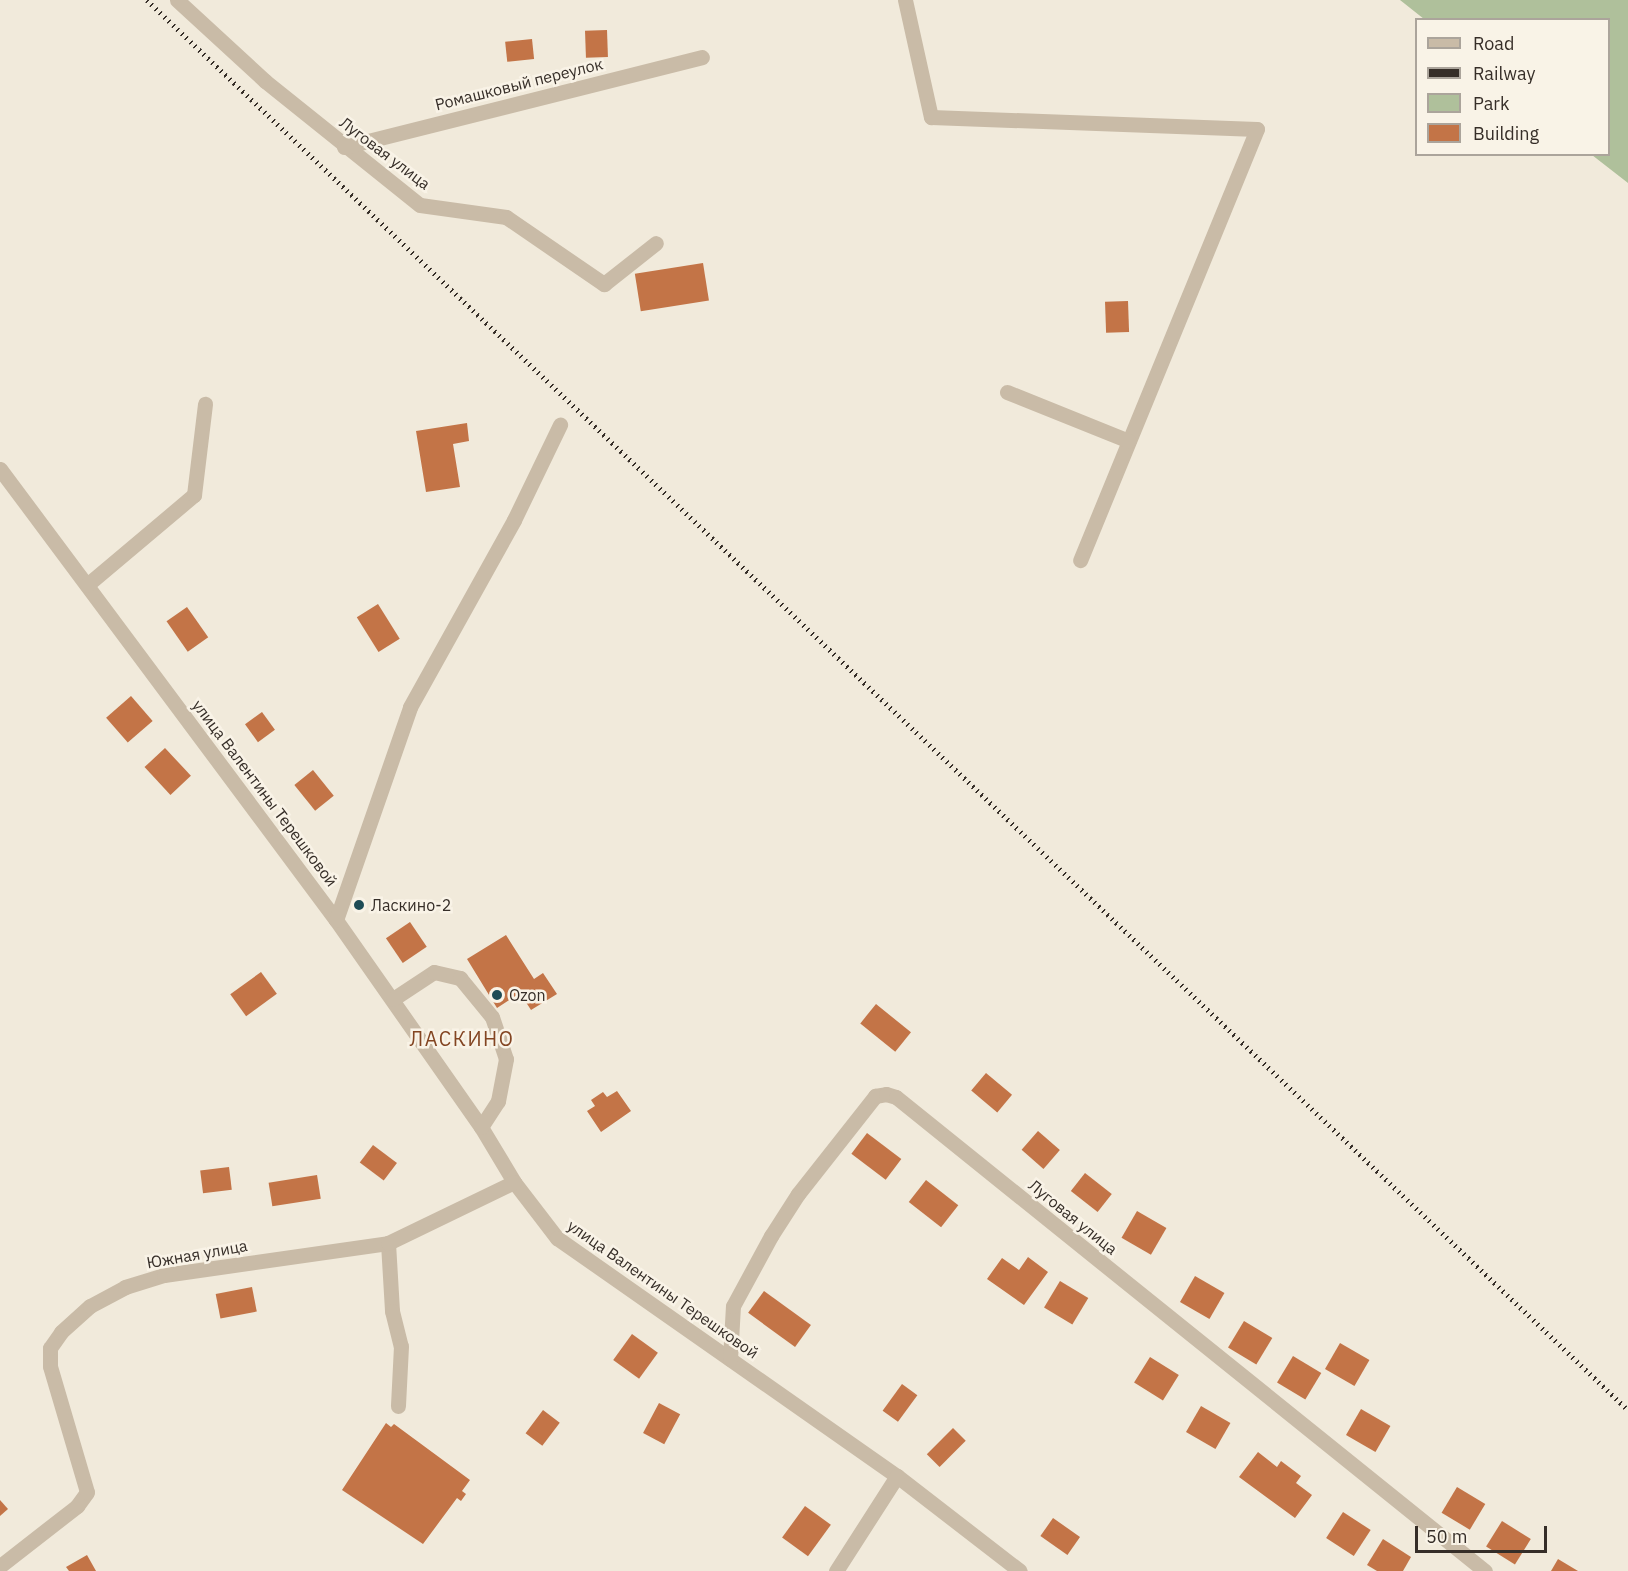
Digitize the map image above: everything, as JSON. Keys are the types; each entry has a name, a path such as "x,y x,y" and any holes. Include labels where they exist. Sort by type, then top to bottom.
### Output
{"street":[{"name":"Луговая улица","path":"177,0 265,81 344,147 420,205 506,218 604,284 656,243"},
{"path":"905,0 931,117 1257,129 1080,560"},
{"name":"Ромашковый переулок","path":"344,147 702,57"},
{"path":"1007,392 1129,441"},
{"path":"87,585 194,495 205,404"},
{"path":"336,920 410,707 514,520 560,425"},
{"name":"улица Валентины Терешковой","path":"0,469 336,920 481,1127 514,1182 557,1238 897,1476 1020,1571"},
{"path":"393,999 434,972 460,978 492,1017 506,1059 498,1101 481,1127"},
{"name":"Луговая улица","path":"730,1359 733,1306 771,1236 798,1194 874,1096 886,1094 905,1105 1485,1571"},
{"name":"Южная улица","path":"0,1566 77,1506 87,1492 50,1366 50,1348 61,1332 90,1306 125,1287 164,1275 388,1243 514,1182"},
{"path":"388,1243 392,1311 400,1346 398,1406"},
{"path":"836,1571 897,1476"}],"green space":[{"path":"1400,0 1628,0 1628,183 1593,156 1610,156 1610,18 1423,18"}],"building":[{"path":"607,30 608,57 586,58 585,31"},
{"path":"532,39 534,59 507,62 505,42"},
{"path":"703,263 709,301 641,311 635,274"},
{"path":"1128,301 1129,332 1106,333 1105,302"},
{"path":"467,423 469,441 453,444 460,487 426,492 416,431"},
{"path":"378,604 400,639 379,652 357,617"},
{"path":"187,607 208,637 188,652 167,621"},
{"path":"131,696 153,721 128,743 106,718"},
{"path":"262,712 275,730 258,742 245,724"},
{"path":"165,748 191,776 170,795 145,767"},
{"path":"313,770 334,796 315,811 294,785"},
{"path":"410,922 427,947 403,963 386,938"},
{"path":"506,935 534,979 543,973 557,994 531,1010 520,993 497,1008 467,959"},
{"path":"261,972 277,994 246,1016 230,994"},
{"path":"876,1004 911,1032 895,1052 860,1023"},
{"path":"986,1073 1012,1095 997,1112 971,1091"},
{"path":"617,1091 631,1111 601,1132 587,1111 595,1106 591,1100 603,1092 607,1097"},
{"path":"1038,1131 1060,1150 1043,1169 1022,1150"},
{"path":"867,1133 901,1159 886,1180 851,1154"},
{"path":"373,1145 397,1163 384,1181 360,1163"},
{"path":"229,1167 232,1190 203,1193 200,1171"},
{"path":"1085,1173 1112,1194 1098,1212 1071,1191"},
{"path":"317,1175 321,1199 272,1206 269,1183"},
{"path":"926,1180 958,1205 941,1227 909,1202"},
{"path":"1137,1211 1166,1228 1151,1255 1122,1238"},
{"path":"1028,1257 1048,1272 1024,1305 987,1279 1002,1258 1019,1270"},
{"path":"1195,1276 1224,1293 1209,1319 1180,1302"},
{"path":"1060,1281 1088,1298 1072,1325 1044,1308"},
{"path":"252,1287 257,1312 220,1319 216,1294"},
{"path":"764,1291 811,1325 795,1347 748,1313"},
{"path":"1244,1321 1272,1338 1256,1365 1228,1348"},
{"path":"632,1334 658,1353 639,1379 613,1360"},
{"path":"1340,1343 1369,1360 1354,1386 1325,1369"},
{"path":"1293,1356 1321,1373 1305,1400 1277,1383"},
{"path":"1150,1357 1179,1375 1163,1400 1134,1382"},
{"path":"902,1384 917,1395 898,1422 883,1411"},
{"path":"659,1403 680,1414 664,1444 643,1433"},
{"path":"1201,1406 1230,1423 1215,1449 1186,1432"},
{"path":"1361,1409 1390,1426 1375,1452 1346,1435"},
{"path":"543,1410 560,1423 542,1446 526,1433"},
{"path":"386,1423 391,1427 394,1424 470,1480 462,1491 466,1494 461,1501 457,1498 423,1544 342,1490"},
{"path":"953,1428 966,1441 940,1467 927,1454"},
{"path":"1258,1452 1277,1467 1281,1461 1301,1476 1296,1483 1312,1495 1295,1518 1239,1477"},
{"path":"1457,1487 1485,1504 1470,1530 1442,1513"},
{"path":"0,1500 8,1509 0,1516"},
{"path":"805,1506 831,1525 808,1556 782,1538"},
{"path":"1343,1512 1371,1530 1354,1556 1326,1538"},
{"path":"1053,1518 1080,1537 1067,1555 1040,1536"},
{"path":"1502,1521 1531,1539 1515,1564 1486,1546"},
{"path":"1383,1539 1411,1557 1403,1571 1377,1571 1367,1565"},
{"path":"87,1555 96,1571 69,1571 66,1567"},
{"path":"1558,1559 1578,1571 1551,1571"}],"railway":[{"path":"147,0 1628,1410"}],"place":[{"name":"Ласкино-2","path":"359,905"},
{"name":"Ozon","path":"497,995"}],"district":[{"name":"ЛАСКИНО","path":"462,1038"}]}
